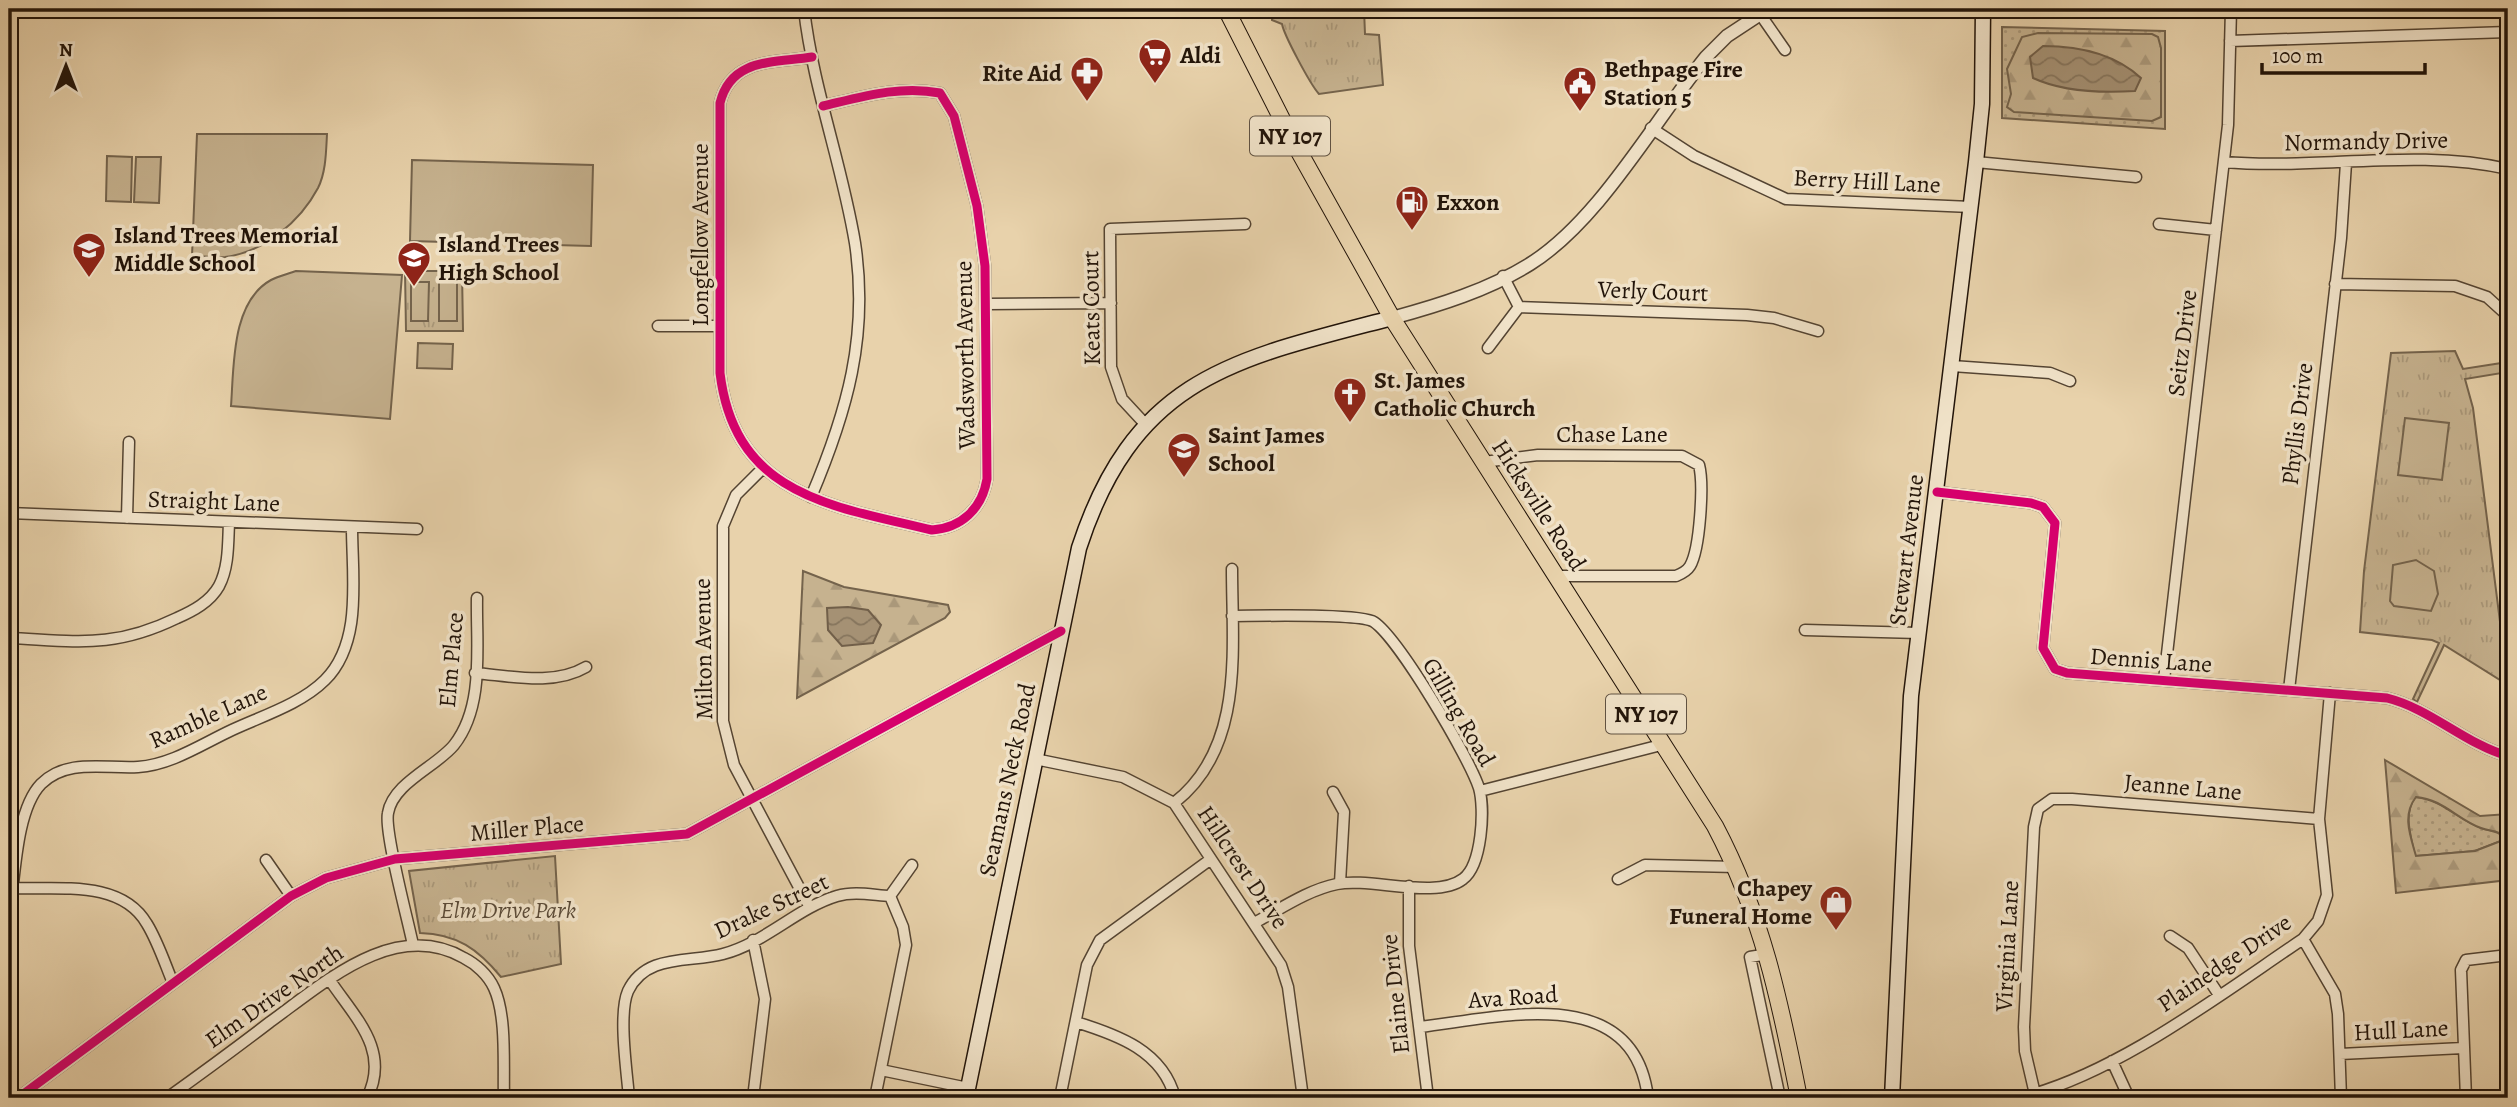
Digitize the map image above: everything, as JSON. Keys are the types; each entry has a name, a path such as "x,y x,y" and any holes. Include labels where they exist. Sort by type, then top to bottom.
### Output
{"main road":[{"name":"Hicksville Road","path":"1226,9 1292,139 1392,318 1665,744 1737,867 1768,954 1799,1098"},
{"name":"Stewart Avenue","path":"1892,1098 1907,758 1919,633 1982,104 1983,9"},
{"name":"Seamans Neck Road","path":"967,1093 1061,631 1079,548 1091,511 1124,453 1172,400 1227,366 1276,348 1392,318"}],"street":[{"path":"804,9 812,57 855,242 859,331 843,417 811,497"},
{"name":"Seitz Drive","path":"2164,680 2224,162 2231,9"},
{"path":"1392,318 1461,298 1530,264 1589,211 1706,57 1727,36 1764,11 1785,50"},
{"path":"2230,41 2508,32"},
{"name":"Longfellow Avenue","path":"762,469 745,445 726,407 720,373 719,112 723,90 733,75 747,67 812,57"},
{"name":"Wadsworth Avenue","path":"762,469 830,505 932,530 958,524 973,512 982,499 987,480 986,304 977,206 947,101 940,93 924,90 892,91 823,106"},
{"name":"Berry Hill Lane","path":"1651,128 1694,156 1786,198 1971,207"},
{"path":"1976,162 2136,177"},
{"name":"Normandy Drive","path":"2224,162 2475,162 2508,169"},
{"name":"Phyllis Drive","path":"2289,690 2346,163"},
{"name":"Keats Court","path":"1147,426 1122,399 1111,366 1110,229 1245,224"},
{"path":"2159,224 2216,230"},
{"path":"1488,348 1519,307 1503,276"},
{"path":"2335,284 2455,286 2487,297 2508,316"},
{"path":"986,304 1111,303"},
{"name":"Verly Court","path":"1519,307 1774,318 1818,331"},
{"path":"658,326 720,326"},
{"path":"1952,366 2050,373 2070,381"},
{"path":"127,518 129,442"},
{"name":"Chase Lane","path":"1484,462 1551,455 1682,456 1696,463 1703,480 1694,554 1684,572 1676,576 1557,576"},
{"name":"Milton Avenue","path":"762,469 736,495 723,526 723,721 734,765 809,906"},
{"name":"Dennis Lane","path":"1937,492 2031,503 2043,507 2052,517 2055,537 2043,648 2055,669 2403,702 2471,740 2508,756"},
{"name":"Straight Lane","path":"9,513 417,528"},
{"path":"9,638 102,642 128,638 190,612 206,601 220,583 226,563 229,522"},
{"name":"Ramble Lane","path":"9,917 26,811 36,790 52,776 74,767 139,767 169,760 300,698 325,681 342,657 349,637 352,527"},
{"path":"1174,803 1198,781 1224,726 1231,698 1232,569"},
{"name":"Elm Place","path":"395,859 387,815 391,805 400,791 437,763 455,744 469,716 475,673 477,598"},
{"name":"Gilling Road","path":"1232,615 1352,616 1375,623 1390,637 1455,738 1480,791 1480,844 1473,868 1455,883 1409,886 1340,883 1310,892 1256,922"},
{"path":"1805,630 1919,633"},
{"name":"Miller Place","path":"18,1098 291,897 326,878 395,859 687,834 1061,631"},
{"path":"475,673 551,678 570,676 586,667"},
{"name":"Plainedge Drive","path":"2018,1098 2035,1094 2112,1061 2303,939 2318,921 2327,895 2319,819 2330,693"},
{"path":"1480,791 1665,744"},
{"name":"Hillcrest Drive","path":"1035,759 1123,777 1174,803 1275,951 1288,987 1303,1098"},
{"path":"1333,792 1344,812 1340,883"},
{"name":"Jeanne Lane","path":"2044,803 2052,799 2071,799 2319,819"},
{"name":"Virginia Lane","path":"2035,1094 2025,1051 2024,1027 2034,827 2038,808 2044,803"},
{"path":"395,859 413,945"},
{"path":"1060,1098 1087,965 1100,940 1211,859"},
{"path":"266,860 291,897"},
{"path":"875,1098 906,945 903,927 890,897 912,864"},
{"path":"1618,879 1645,865 1737,867"},
{"name":"Elaine Drive","path":"1409,886 1409,946 1428,1098"},
{"path":"14,888 95,891 125,900 148,924 173,983"},
{"name":"Drake Street","path":"629,1098 626,999 634,981 652,967 668,961 723,954 800,916 809,906 853,892 890,897"},
{"path":"2170,936 2188,948 2219,995"},
{"path":"2303,939 2335,994 2341,1098"},
{"path":"752,1098 765,999 753,940"},
{"name":"Elm Drive North","path":"167,1098 347,967 384,951 430,944 452,950 472,962 493,985 499,1003 504,1098"},
{"path":"1768,954 1750,957 1780,1098"},
{"path":"2466,1098 2460,970 2466,960 2508,955"},
{"path":"329,979 373,1047 376,1075 367,1098"},
{"name":"Ava Road","path":"1420,1027 1543,1012 1583,1017 1611,1031 1628,1048 1644,1077 1648,1098"},
{"path":"1076,1022 1112,1033 1140,1048 1160,1068 1175,1098"},
{"name":"Hull Lane","path":"2340,1054 2463,1048"},
{"path":"2112,1061 2129,1098"},
{"path":"881,1070 967,1093"}],"green space":[{"path":"1272,9 1364,9 1365,34 1379,35 1383,85 1319,94 1298,59 1282,24 1272,20"},
{"path":"2002,27 2165,31 2165,129 2002,118"},
{"path":"2038,33 2152,34 2158,37 2161,48 2161,117 2152,121 2014,112 2007,107 2011,94 2007,69 2022,37"},
{"path":"197,134 327,134 321,182 301,212 267,242 225,257 192,256"},
{"path":"107,156 132,157 131,202 106,201"},
{"path":"136,157 161,157 159,203 134,202"},
{"path":"412,160 593,165 591,246 410,241"},
{"path":"296,271 402,275 390,419 231,406 234,355 248,303 258,290 271,280"},
{"path":"405,271 462,271 463,331 406,331"},
{"path":"411,282 429,282 428,321 411,321"},
{"path":"439,282 457,282 457,321 439,321"},
{"path":"418,343 453,344 452,369 417,368"},
{"path":"2455,351 2463,369 2508,362 2508,372 2465,379 2473,408 2508,685 2444,645 2417,702 2413,699 2439,643 2360,632 2364,571 2391,353"},
{"path":"2405,418 2449,423 2442,480 2398,475"},
{"path":"2416,560 2434,571 2438,594 2431,611 2394,606 2390,601 2393,565"},
{"path":"803,571 844,587 948,605 950,612 945,618 797,698"},
{"path":"2385,760 2480,816 2508,814 2508,880 2396,893","holes":["2416,797 2426,799 2481,828 2497,832 2506,839 2475,851 2416,856 2409,825 2409,811"]},
{"path":"2415,797 2442,806 2506,839 2475,851 2415,856 2409,811"},
{"name":"Elm Drive Park","path":"555,856 561,964 501,977 484,958 466,945 445,936 420,933 409,871"}],"water":[{"path":"2043,46 2096,53 2120,63 2141,78 2135,91 2083,90 2045,83 2033,78 2030,57"},
{"path":"827,608 868,610 881,625 873,643 842,646 828,630"}],"cycle path":[{"path":"812,57 769,62 744,70 726,88 720,103 720,373 729,414 745,446 767,470 794,489 859,513 932,530 942,528 961,521 975,508 987,479 985,266 977,206 954,116 940,93 925,91 881,93 823,106"},
{"path":"1937,492 2031,503 2043,507 2055,523 2043,648 2055,669 2067,673 2387,698 2418,710 2492,751 2508,756"},
{"path":"18,1098 291,896 326,878 395,859 687,834 1061,631"}],"place":[{"name":"Aldi","path":"1155,85"},
{"name":"Rite Aid","path":"1087,103"},
{"name":"Bethpage Fire Station 5","path":"1580,113"},
{"name":"Exxon","path":"1412,232"},
{"name":"Island Trees Memorial Middle School","path":"89,279"},
{"name":"Island Trees High School","path":"414,288"},
{"name":"St. James Catholic Church","path":"1350,424"},
{"name":"Saint James School","path":"1184,479"},
{"name":"Chapey Funeral Home","path":"1836,932"}]}
